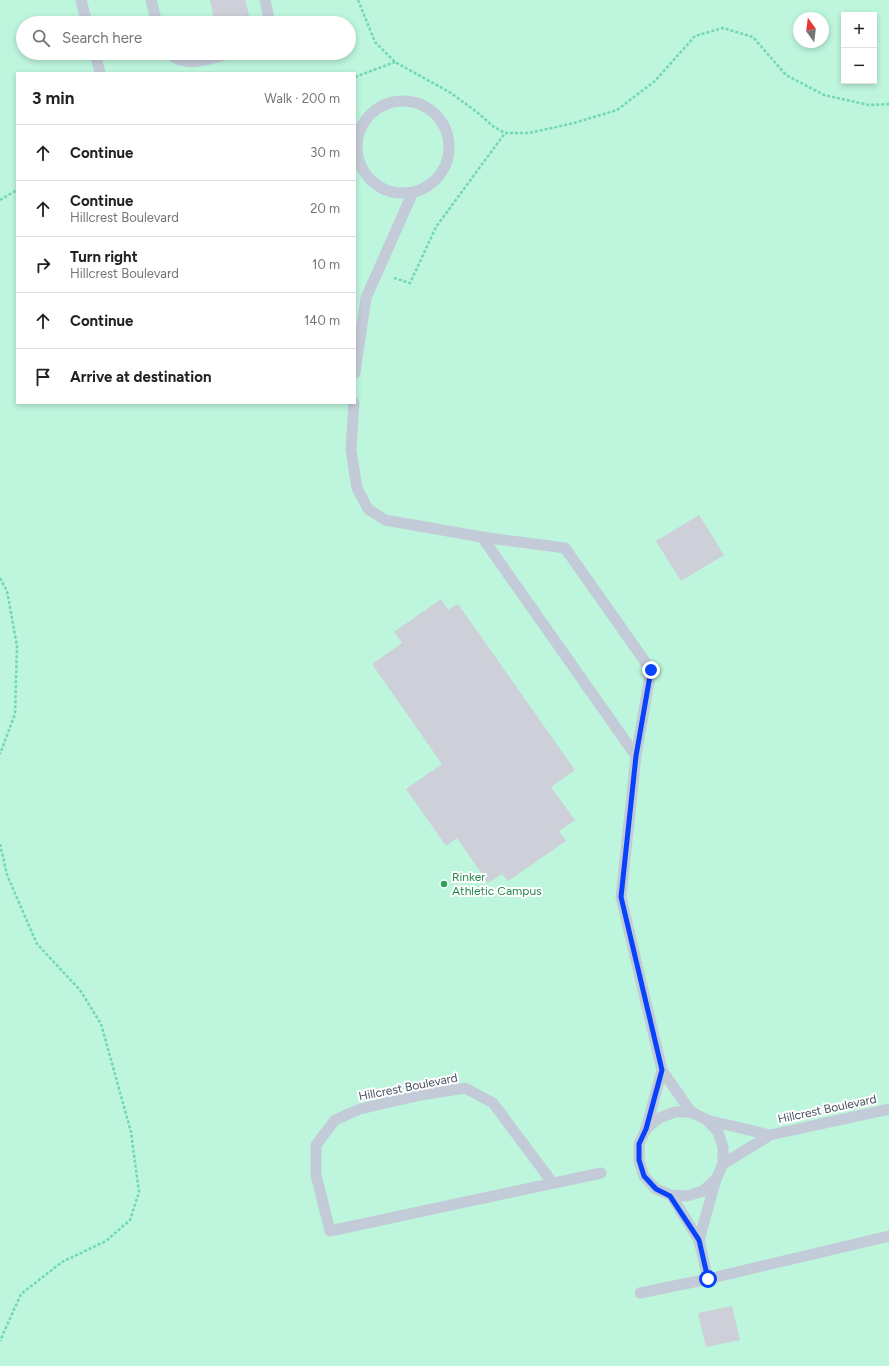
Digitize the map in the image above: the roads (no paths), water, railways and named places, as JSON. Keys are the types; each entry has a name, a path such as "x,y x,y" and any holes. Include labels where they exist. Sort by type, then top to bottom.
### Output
{"lane":[{"path":"81,0 85,16"},
{"path":"151,0 155,16"},
{"path":"265,0 268,16"},
{"path":"97,60 100,72"},
{"path":"175,60 194,62 203,60"},
{"path":"412,102 433,112 443,125 448,140 448,151 444,166 435,179 428,185 413,192 389,191 374,183 364,172 357,157 357,131 375,110 389,103 412,102"},
{"path":"356,366 366,298 413,192"},
{"path":"354,404 351,450 356,488 368,509 385,520 482,537 565,548 651,670 636,756 621,897 662,1070 691,1112"},
{"path":"482,537 636,756"},
{"path":"662,1070 646,1129 639,1144 639,1160 644,1176 656,1189 670,1196 699,1240 708,1279"},
{"name":"Hillcrest Boulevard","path":"552,1182 493,1103 465,1088 360,1109 334,1120 316,1145 316,1175 330,1231 552,1182 601,1173"},
{"name":"Hillcrest Boulevard","path":"723,1164 770,1134 889,1109"},
{"name":"Hillcrest Boulevard","path":"646,1129 659,1118 674,1112 691,1112 707,1120 770,1134"},
{"name":"Hillcrest Boulevard","path":"670,1196 687,1196 703,1191 716,1179 723,1164 723,1147 718,1132 707,1120"},
{"path":"699,1240 716,1179"},
{"path":"640,1293 708,1279 889,1236"}],"place":[{"name":"Rinker Athletic Campus","path":"444,884"}]}
